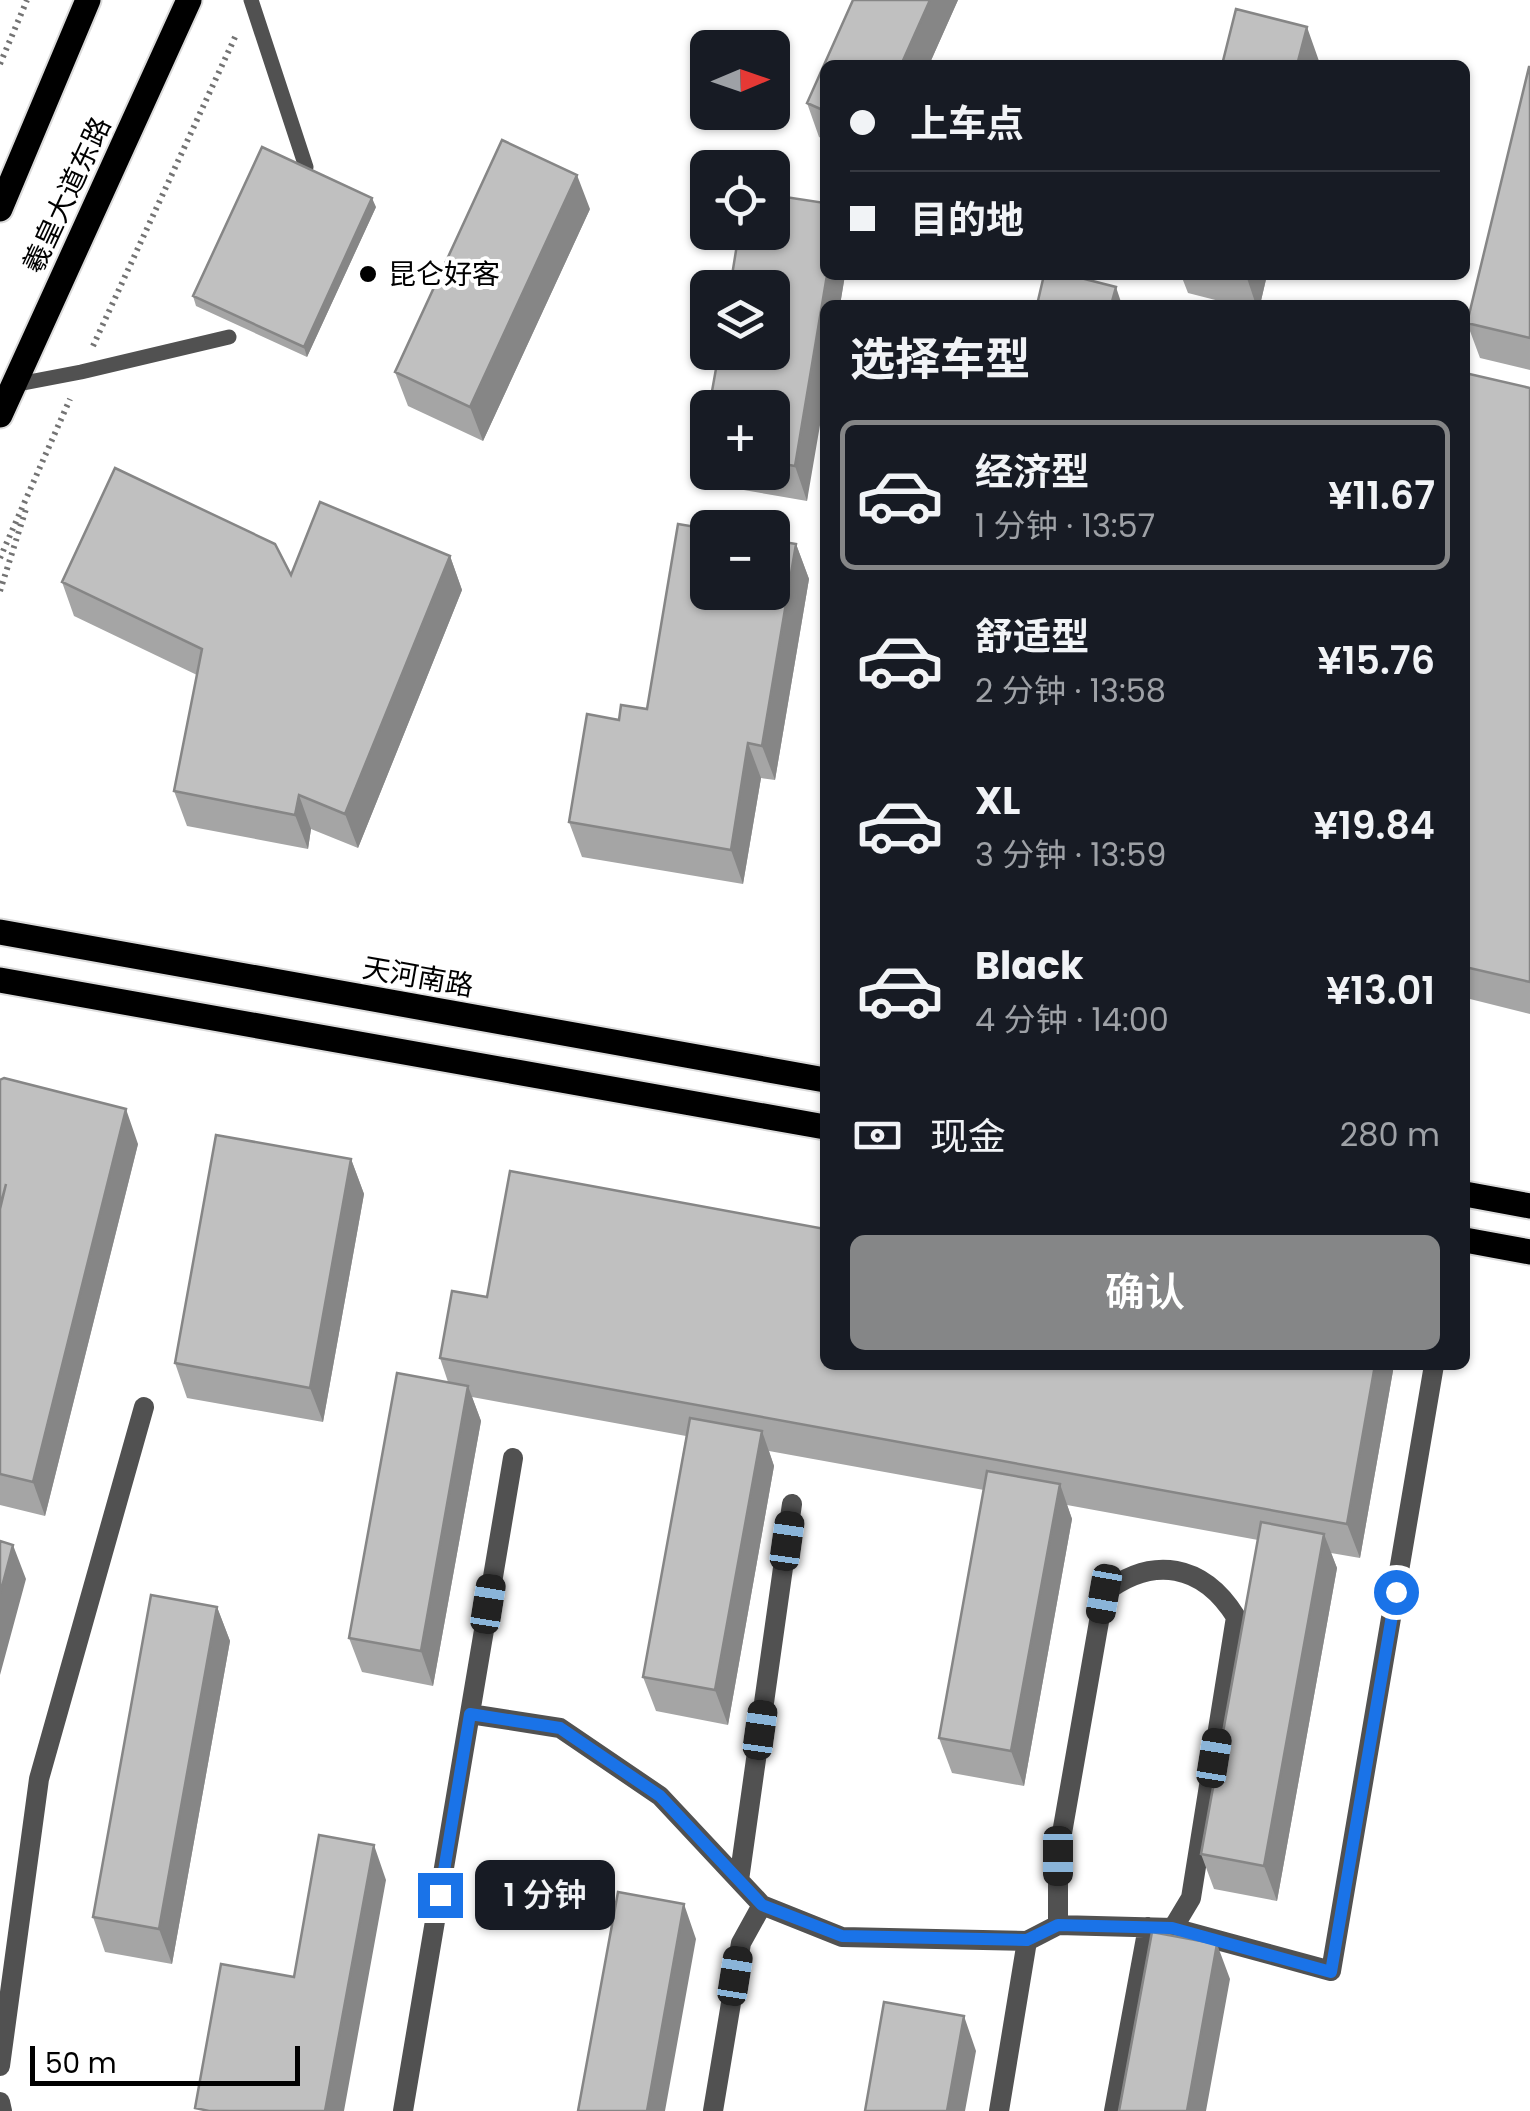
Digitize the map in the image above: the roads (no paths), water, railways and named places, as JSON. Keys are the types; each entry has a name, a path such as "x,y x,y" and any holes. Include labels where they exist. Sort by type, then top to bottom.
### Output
{"main road":[{"name":"羲皇大道东路","path":"0,209 88,0"},
{"name":"羲皇大道东路","path":"0,415 190,0"},
{"name":"天河南路","path":"0,932 820,1079"},
{"path":"0,980 820,1126"},
{"path":"1470,1195 1530,1206"},
{"path":"1470,1241 1530,1252"}],"street":[{"path":"470,1714 560,1728 660,1796 762,1905 842,1936 1027,1940 1058,1925 1172,1928 1331,1972 1433,1370"},
{"path":"0,2066 40,1779 144,1407"},
{"path":"403,2111 512,1458"},
{"path":"738,1880 792,1504"},
{"path":"1058,1925 1058,1856 1104,1594 1120,1581 1159,1569 1197,1577 1226,1600 1236,1617 1191,1898 1172,1928"},
{"path":"713,2111 741,1942 762,1905"},
{"path":"1114,2111 1148,1928"},
{"path":"999,2111 1027,1940"},
{"path":"0,2102 2,2111"}],"lane":[{"path":"251,0 306,167"},
{"path":"13,384 81,372 229,336"}],"place":[{"name":"昆仑好客","path":"368,274"}]}
